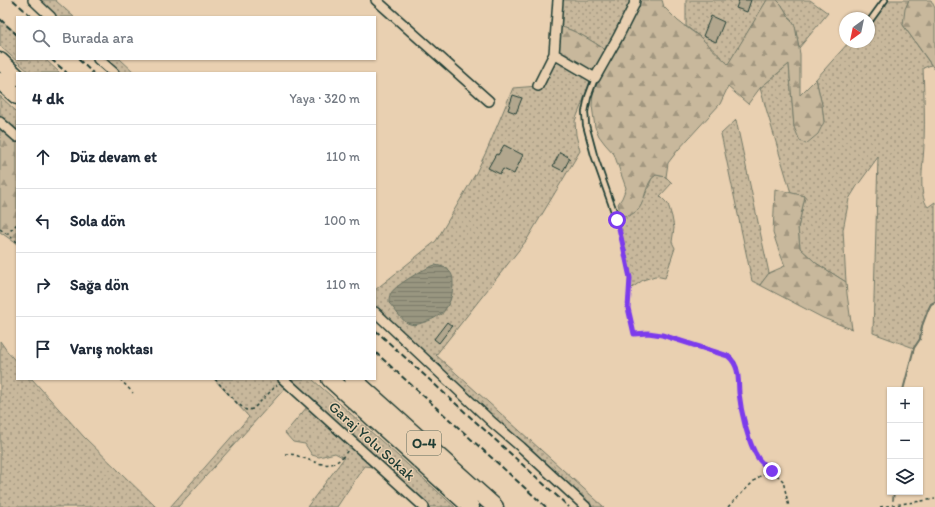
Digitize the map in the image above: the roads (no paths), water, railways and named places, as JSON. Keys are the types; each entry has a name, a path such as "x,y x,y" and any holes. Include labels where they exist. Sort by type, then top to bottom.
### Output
{"highway":[{"path":"0,61 16,76"},
{"path":"0,81 16,95"},
{"name":"O-4","path":"331,380 471,507"},
{"name":"O-4","path":"354,380 495,507"}],"street":[{"path":"32,0 50,16"},
{"path":"376,0 489,101"},
{"path":"538,86 554,54 558,0"},
{"path":"554,54 595,78 618,37 635,0"},
{"path":"99,60 113,72"},
{"path":"0,122 16,136"},
{"path":"376,313 493,423 586,507"},
{"name":"Garaj Yolu Sokak","path":"280,382 352,441 424,507"}],"lane":[{"path":"875,14 885,0"},
{"path":"595,78 588,97 585,112 586,125 594,155 617,220"}],"waterway":[{"path":"904,387 914,348 920,339 922,326 931,304 935,302"},
{"path":"893,500 894,495"}],"railway":[{"path":"13,0 31,16"},
{"path":"0,19 16,34"},
{"path":"52,60 66,72"},
{"path":"79,60 92,72"},
{"path":"376,331 569,507"},
{"path":"376,353 546,507"}]}
